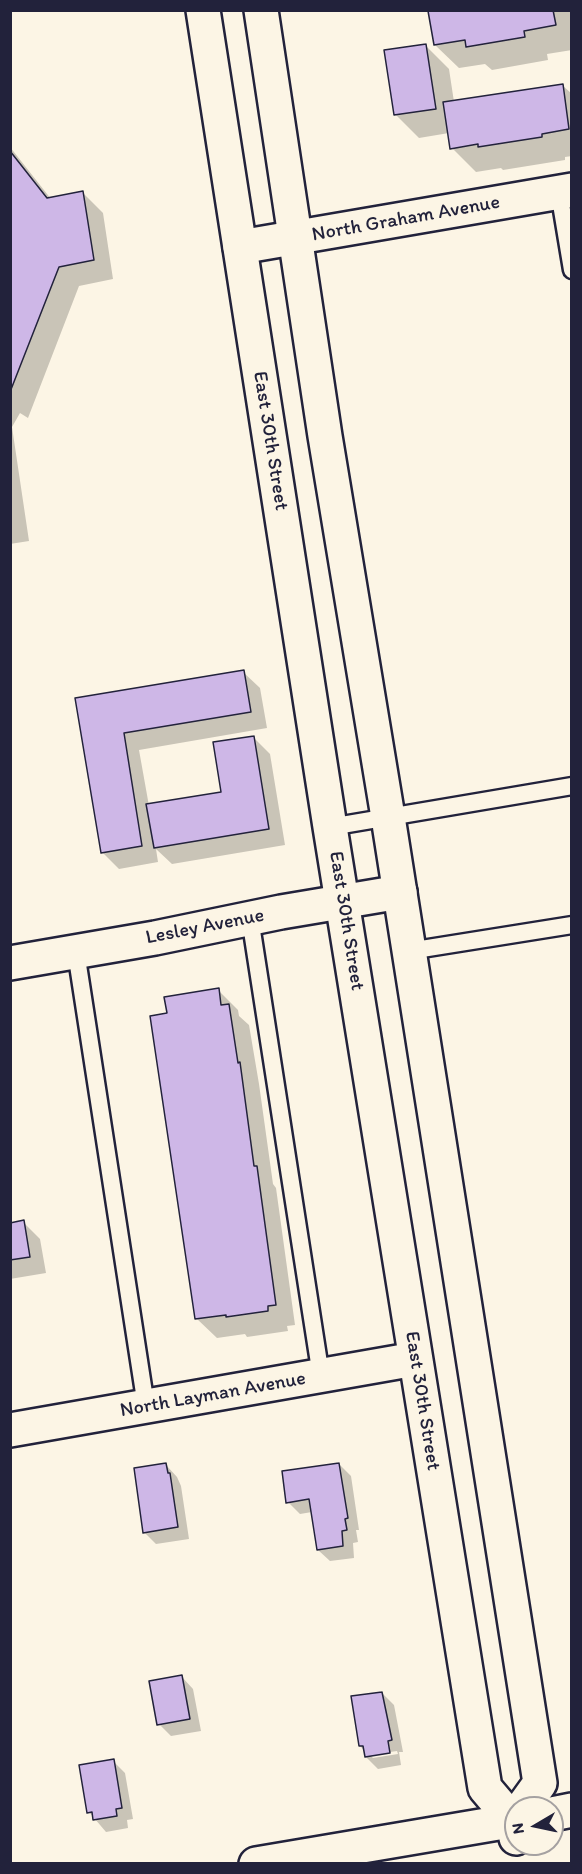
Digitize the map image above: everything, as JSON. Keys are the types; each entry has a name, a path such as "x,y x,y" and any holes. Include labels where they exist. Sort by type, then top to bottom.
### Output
{"main road":[{"name":"East 30th Street","path":"203,10 330,827 485,1788 504,1810"},
{"path":"261,10 327,447 400,892 540,1783 533,1796"},
{"name":"North Graham Avenue","path":"240,247 565,191"},
{"name":"Lesley Avenue","path":"10,963 400,892"},
{"name":"North Layman Avenue","path":"10,1430 415,1359"},
{"path":"256,1863 504,1827"}],"lane":[{"path":"565,191 572,270"},
{"path":"330,827 572,786"},
{"path":"250,918 321,1376"},
{"path":"409,951 572,925"},
{"path":"76,952 146,1406"}],"building":[{"path":"553,10 556,25 524,31 525,37 466,47 465,40 434,45 428,11"},
{"path":"426,44 436,109 394,115 384,50"},
{"path":"563,84 569,129 542,134 542,137 450,149 443,102"},
{"path":"10,151 47,198 83,191 94,260 59,267 10,392"},
{"path":"244,670 251,712 124,733 142,846 101,853 75,698"},
{"path":"254,736 269,829 154,848 146,804 221,792 213,742"},
{"path":"219,988 221,1005 229,1004 238,1063 240,1062 276,1305 268,1306 268,1311 195,1319 150,1016 167,1013 164,997"},
{"path":"24,1220 30,1257 10,1260 10,1223"},
{"path":"166,1463 168,1473 170,1473 178,1527 143,1533 134,1468"},
{"path":"339,1463 348,1518 345,1519 347,1530 342,1531 343,1546 317,1550 309,1499 286,1503 282,1471"},
{"path":"182,1675 190,1719 157,1725 149,1681"},
{"path":"382,1692 392,1740 388,1741 390,1753 365,1757 363,1746 359,1746 351,1696"},
{"path":"114,1759 122,1808 116,1809 117,1816 93,1820 92,1812 87,1813 79,1765"}]}
